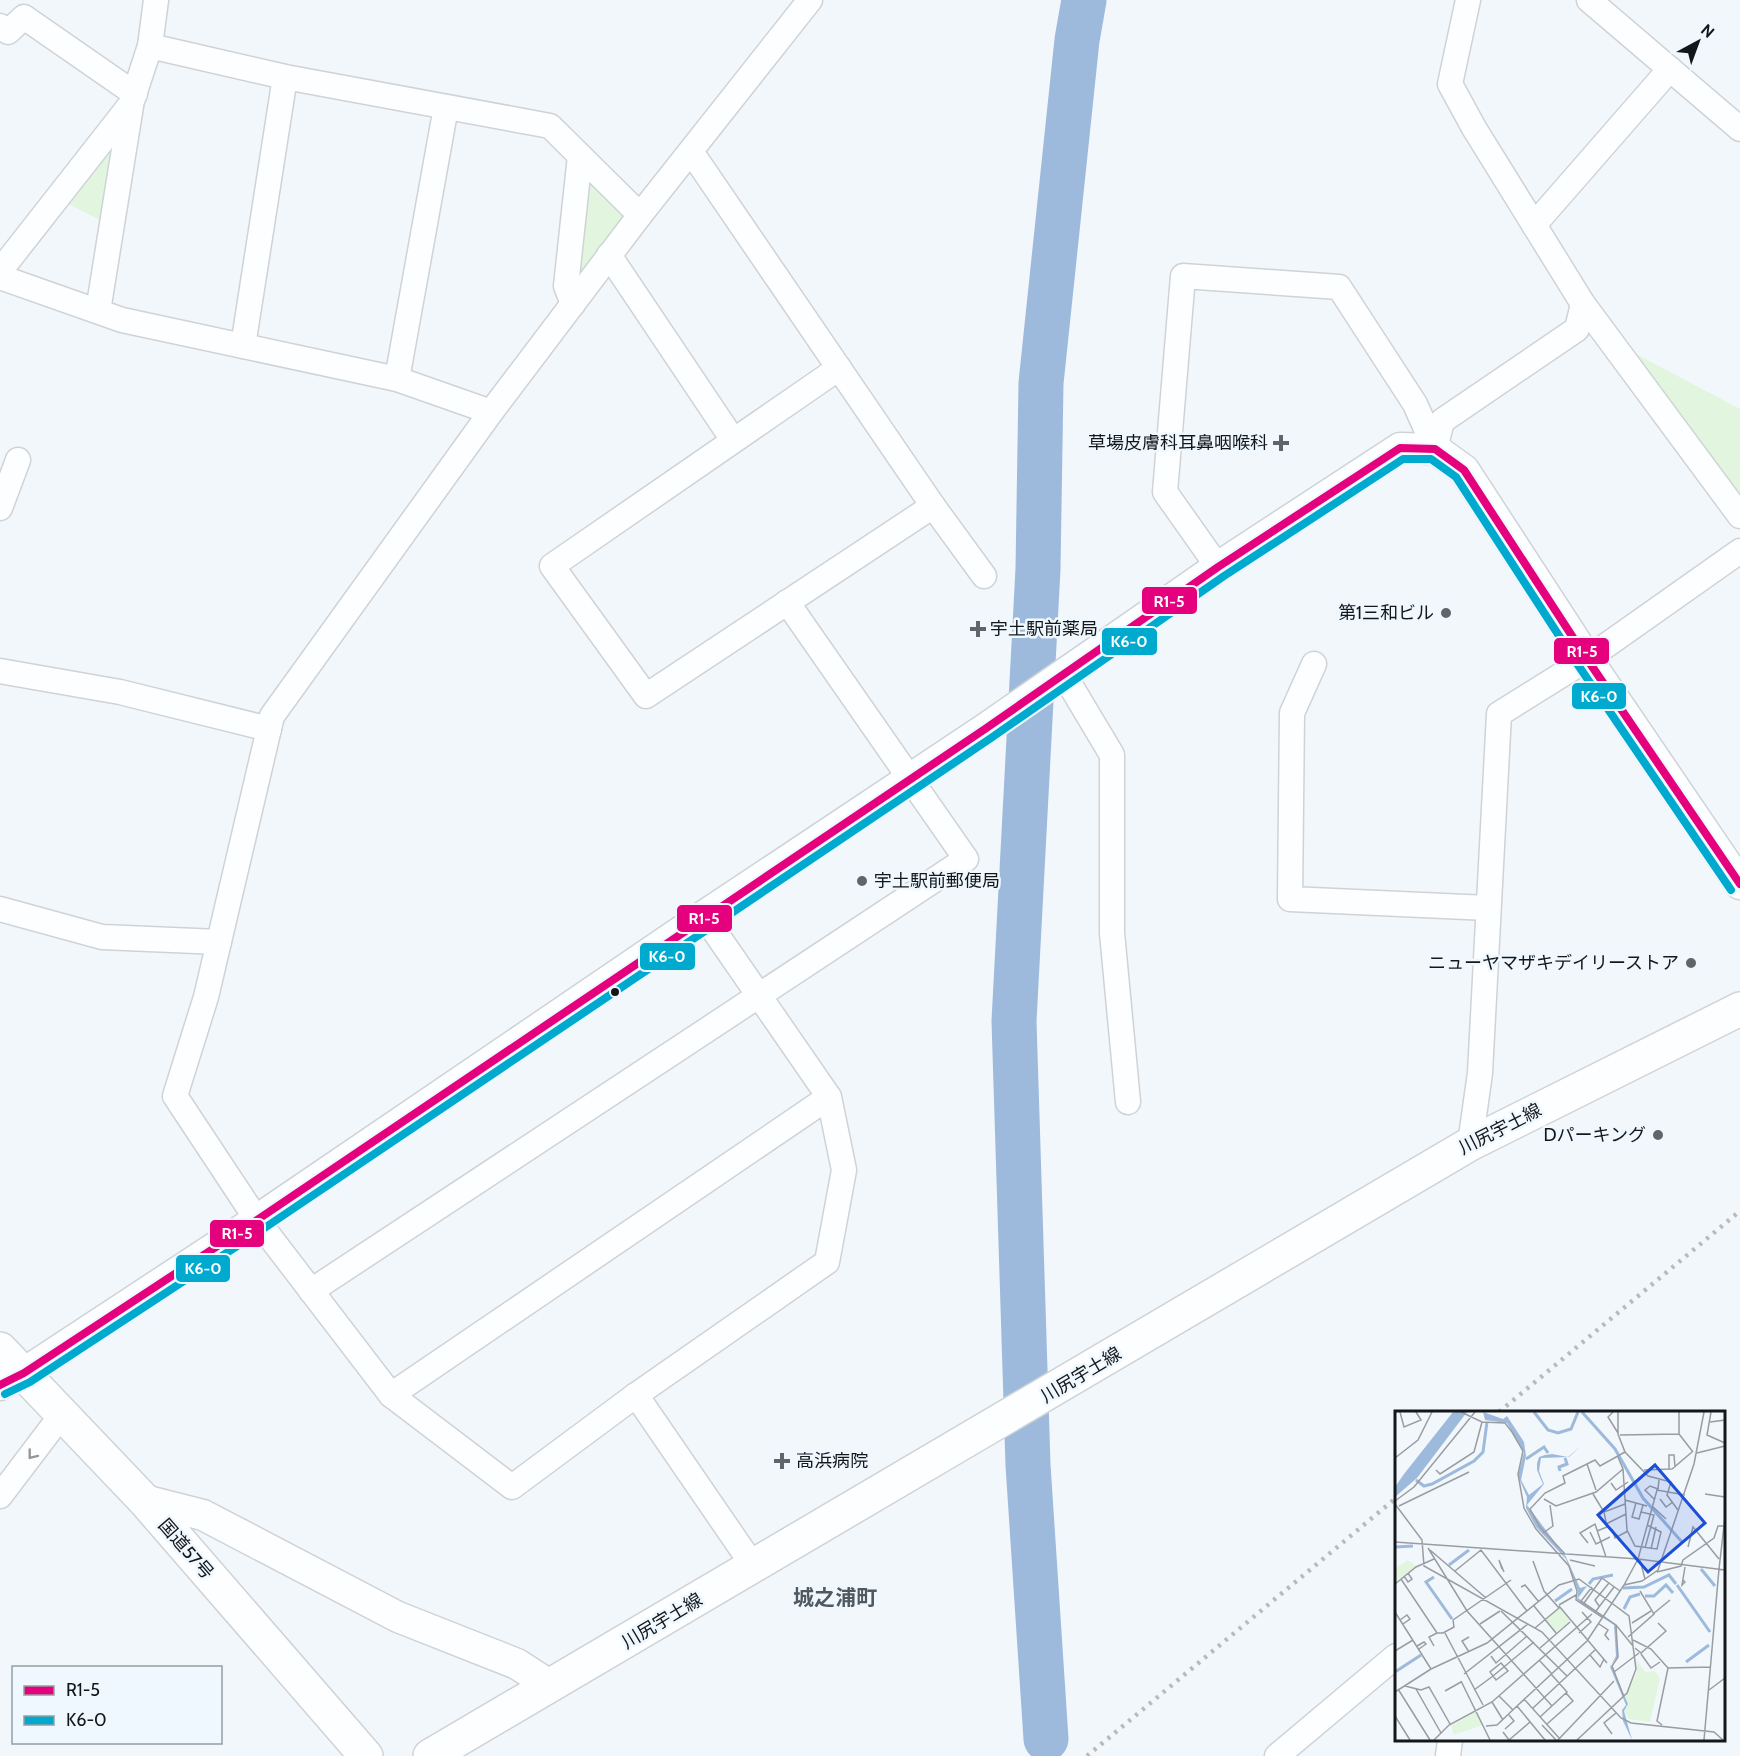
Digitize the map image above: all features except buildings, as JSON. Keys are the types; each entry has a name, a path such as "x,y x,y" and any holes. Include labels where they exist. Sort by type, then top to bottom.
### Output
{"main road":[{"name":"川尻宇土線","path":"430,1756 1470,1144 1740,1009"},
{"name":"国道57号","path":"0,1349 12,1379 63,1413 144,1500 366,1756"}],"street":[{"path":"98,311 133,99 150,46 156,0"},
{"path":"704,916 829,1097 844,1170 827,1262 636,1395 512,1487 391,1395 257,1220 175,1096 206,997 272,716 490,412 640,215 692,153 810,0"},
{"path":"1468,0 1450,84 1474,128 1583,304 1740,516"},
{"path":"1589,0 1740,129"},
{"path":"0,26 8,32 24,17 133,99"},
{"path":"150,46 285,77 550,126 640,215"},
{"path":"1534,225 1670,69"},
{"path":"243,346 285,77"},
{"path":"0,271 133,99"},
{"path":"397,379 446,107"},
{"path":"692,153 933,506 984,576"},
{"path":"573,304 566,286 580,156"},
{"path":"609,255 733,440"},
{"path":"1218,567 1165,492 1183,276 1339,287 1415,404 1435,449 1464,470 1587,659 1740,884"},
{"path":"0,277 122,320 397,379 490,412"},
{"path":"1435,449 1442,421 1577,329 1583,304"},
{"path":"839,368 552,566 646,696 933,506"},
{"path":"12,1379 257,1220 704,916 909,780 1218,567 1400,448 1435,449"},
{"path":"0,508 18,460"},
{"path":"1470,1144 1479,1073 1499,714 1587,659 1740,551"},
{"path":"311,1290 966,859 787,602"},
{"path":"1314,664 1292,713 1290,899 1488,908"},
{"path":"0,671 120,692 269,729"},
{"path":"1063,673 1112,755 1112,933 1128,1102"},
{"path":"0,909 102,936 219,942"},
{"path":"391,1395 829,1097"},
{"path":"636,1395 754,1567"},
{"path":"0,1496 63,1413"},
{"path":"144,1500 203,1515 398,1617 517,1664 551,1686"},
{"path":"1277,1756 1395,1657"},
{"path":"1448,1756 1450,1741"}],"green space":[{"path":"131,104 112,226 56,198"},
{"path":"580,156 640,215 573,304"},
{"path":"1610,340 1740,409 1740,516"}],"waterway":[{"path":"1046,1739 1028,1465 1014,1021 1038,569 1041,383 1077,40 1084,0"}],"railway":[{"path":"1500,1411 1740,1211"},
{"path":"1087,1756 1395,1499"}],"transit line":[{"name":"R1-5","path":"0,1385 24,1373 257,1220 985,729 1218,567 1400,448 1435,449 1464,470 1587,659 1740,884"},
{"name":"K6-0","path":"5,1394 30,1382 263,1229 991,738 1224,576 1403,459 1431,459 1456,477 1578,665 1731,890"}],"place":[{"name":"草場皮膚科耳鼻咽喉科","path":"1281,443"},
{"name":"第1三和ビル","path":"1446,613"},
{"name":"宇土駅前薬局","path":"978,629"},
{"name":"宇土駅前郵便局","path":"862,881"},
{"name":"ニューヤマザキデイリーストア","path":"1691,963"},
{"name":"Dパーキング","path":"1658,1135"},
{"name":"高浜病院","path":"782,1461"}],"district":[{"name":"城之浦町","path":"835,1598"}]}
